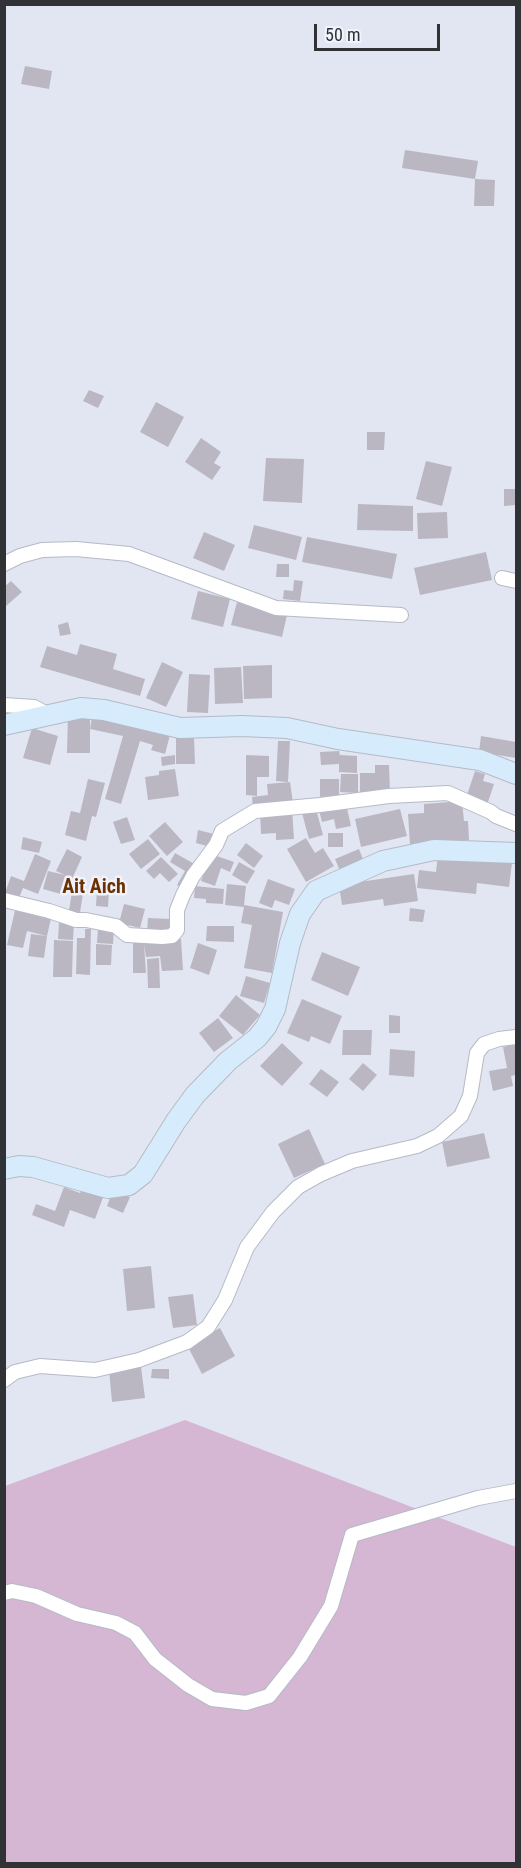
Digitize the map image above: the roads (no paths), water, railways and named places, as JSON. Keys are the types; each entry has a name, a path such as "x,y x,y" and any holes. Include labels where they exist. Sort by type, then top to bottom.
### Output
{"main road":[{"path":"4,725 81,708 104,710 180,728 242,726 287,728 338,740 480,760 516,774"},
{"path":"4,1169 19,1166 33,1167 108,1188 129,1185 143,1174 195,1095 228,1061 266,1028 275,1009 290,943 300,914 316,891 383,861 434,850 516,853"}],"street":[{"path":"4,564 20,556 42,550 76,549 129,555 276,608 401,615"},
{"path":"502,578 516,581"},
{"path":"4,705 34,707 47,714"},
{"path":"4,900 76,920 116,926 128,935 172,936 177,930 177,910 183,895 193,876 216,845 222,831 255,811 320,806 389,796 448,794 516,824"},
{"path":"4,1380 15,1372 40,1366 95,1370 139,1360 187,1342 208,1327 225,1300 247,1247 273,1212 298,1187 352,1161 417,1146 438,1136 460,1116 470,1096 477,1053 484,1044 516,1037"},
{"path":"4,1593 12,1591 36,1596 77,1614 116,1623 135,1633 155,1659 188,1685 212,1699 246,1703 269,1696 300,1657 330,1606 352,1535 478,1498 516,1491"}],"district":[{"name":"Ait Aich","path":"94,888"}]}
